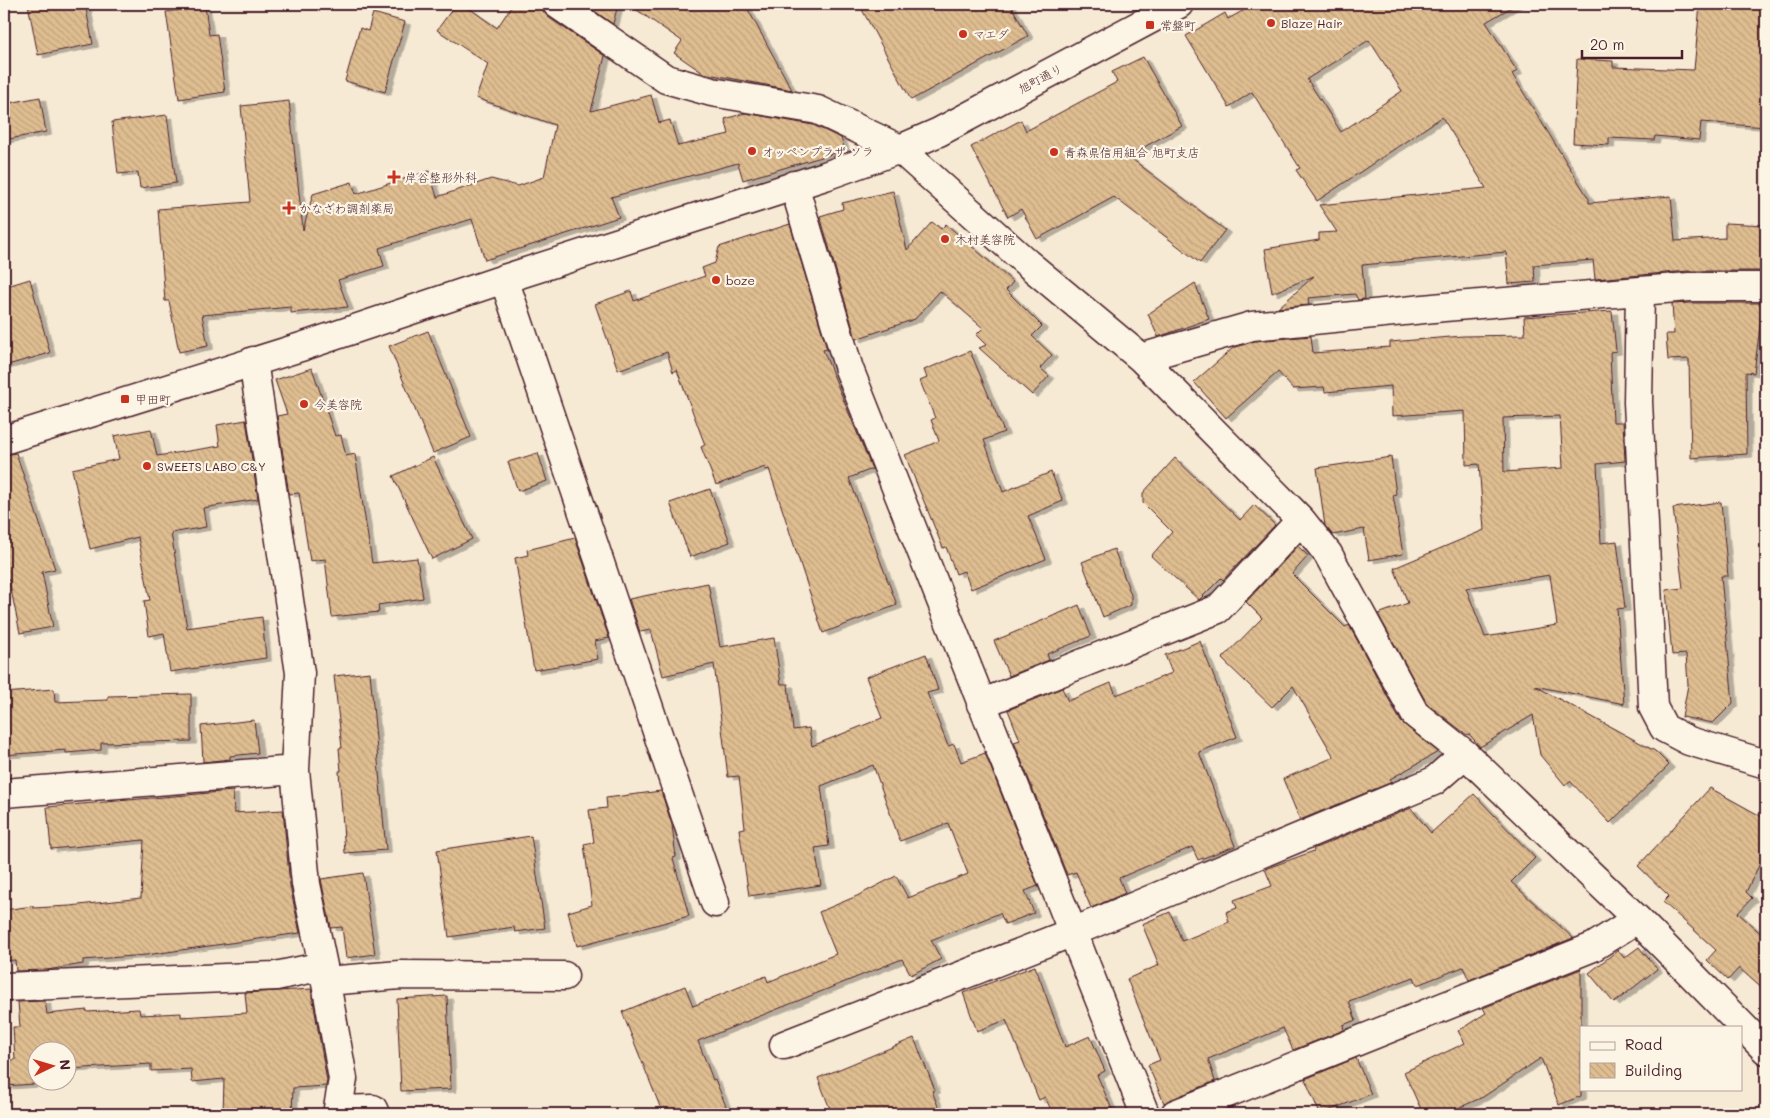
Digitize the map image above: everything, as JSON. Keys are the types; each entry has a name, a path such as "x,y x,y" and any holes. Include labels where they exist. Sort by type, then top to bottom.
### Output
{"street":[{"path":"557,4 666,80 712,92 818,110 900,149 1028,263 1141,358 1301,520 1328,554 1416,714 1465,754 1637,919 1766,1050"},
{"name":"旭町通り","path":"4,440 900,149 939,132 1179,4"},
{"path":"794,185 849,369 1145,1114"},
{"path":"504,279 716,903"},
{"path":"1141,358 1252,326 1444,307 1640,292 1689,286 1766,288"},
{"path":"1640,292 1638,402 1653,707 1664,728 1689,741 1766,764"},
{"path":"252,361 300,673 295,770 306,884 343,1079 337,1112 373,1109 375,1114"},
{"path":"981,704 1218,609 1301,520"},
{"path":"784,1045 1073,932 1434,781 1465,754"},
{"path":"4,793 295,770"},
{"path":"1175,1114 1593,947 1637,919"},
{"path":"4,987 324,973 564,976"}],"building":[{"path":"28,4 85,4 93,44 38,55"},
{"path":"456,4 463,4 497,28 513,4 542,4 543,11 548,17 605,56 591,111 651,95 659,123 670,120 678,146 729,134 725,119 745,113 813,125 841,138 845,150 743,180 738,163 611,197 619,217 485,260 472,219 379,248 384,266 338,280 348,307 291,313 291,307 202,315 208,346 179,352 169,301 165,301 158,209 250,202 241,106 289,101 303,230 313,194 352,182 356,194 429,171 437,197 491,179 518,186 544,177 555,125 476,98 488,64 437,30"},
{"path":"584,4 618,4 613,24"},
{"path":"628,4 745,4 792,90 703,73 674,53 682,41"},
{"path":"859,4 1010,4 1028,36 911,100"},
{"path":"1255,4 1517,4 1486,22 1517,71 1512,74 1589,199 1589,203 1671,196 1675,241 1725,238 1725,223 1766,225 1766,271 1688,271 1595,279 1593,260 1534,265 1535,282 1509,284 1506,252 1362,265 1365,299 1358,300 1355,294 1308,298 1309,305 1278,308 1314,276 1272,293 1265,249 1319,240 1319,233 1337,232 1319,205 1486,188 1442,117 1317,201 1296,170 1300,168 1252,92 1229,107 1186,36 1225,13 1228,19","holes":["1369,40 1402,91 1341,132 1307,79"]},
{"path":"1700,4 1766,4 1766,127 1701,122 1699,140 1655,136 1654,140 1609,138 1609,145 1573,143 1577,59 1613,61 1613,67 1694,70"},
{"path":"205,6 209,35 217,34 225,92 179,99 166,12"},
{"path":"373,13 405,22 385,92 345,81 360,28 368,31"},
{"path":"1143,57 1182,126 1128,156 1225,230 1200,263 1114,197 1037,239 1021,209 1008,217 971,147 1021,120 1026,131 1117,82 1112,72"},
{"path":"40,97 46,132 4,140 4,104"},
{"path":"167,115 176,183 140,188 138,172 118,174 112,122"},
{"path":"893,191 907,250 932,222 941,229 946,224 1013,282 1006,290 1042,326 1032,336 1052,355 1040,368 1049,376 1032,395 979,348 986,345 976,335 983,328 940,291 915,319 856,339 820,216 843,209 842,203"},
{"path":"790,224 827,349 823,350 872,469 849,478 897,605 823,633 769,469 766,470 765,467 716,485 701,447 705,445 677,370 673,372 667,352 618,370 595,304 631,291 634,301 705,276 702,268 715,263 719,247"},
{"path":"30,279 50,353 4,366 4,287"},
{"path":"1195,283 1209,319 1158,337 1148,314"},
{"path":"1763,303 1754,373 1746,372 1747,454 1691,458 1689,359 1668,360 1666,334 1674,334 1672,304"},
{"path":"1612,311 1616,351 1610,352 1613,422 1623,422 1625,461 1597,464 1601,543 1617,541 1625,608 1617,609 1624,704 1535,686 1655,751 1669,765 1610,823 1570,781 1565,785 1540,755 1533,715 1480,747 1469,734 1467,735 1427,704 1378,614 1408,603 1394,568 1484,530 1479,464 1466,465 1465,411 1392,416 1391,386 1325,392 1324,387 1293,389 1278,372 1226,418 1194,382 1233,348 1255,341 1311,336 1313,353 1390,347 1390,342 1463,336 1525,335 1524,317","holes":["1560,416 1563,468 1504,472 1503,418","1550,575 1557,625 1485,637 1466,588"]},
{"path":"428,331 471,437 433,453 389,346"},
{"path":"970,351 1004,432 984,440 1003,492 1051,472 1063,501 1028,516 1046,559 971,589 964,571 956,574 946,547 943,548 905,455 939,441 931,420 935,418 920,381 927,378 924,370"},
{"path":"312,368 335,436 341,435 346,456 355,454 372,563 417,558 423,598 378,605 379,612 332,617 325,559 310,561 299,493 289,494 277,416 287,414 275,380"},
{"path":"246,420 258,499 203,508 206,527 171,533 187,628 262,617 266,658 170,672 164,633 149,636 144,601 150,600 138,537 90,549 72,469 119,459 114,436 151,429 157,456 220,446 217,425"},
{"path":"16,453 55,569 42,572 53,627 20,633 9,580 4,581 4,455"},
{"path":"538,453 547,481 518,491 508,462"},
{"path":"433,457 472,539 432,559 393,476"},
{"path":"1391,457 1396,494 1393,495 1403,554 1369,560 1364,529 1333,535 1325,526 1317,468"},
{"path":"1175,458 1240,520 1254,505 1275,525 1223,580 1221,578 1199,600 1151,556 1172,532 1143,503 1143,493"},
{"path":"710,489 730,542 690,557 670,503"},
{"path":"1721,502 1728,576 1721,576 1733,703 1713,723 1682,717 1688,685 1686,654 1672,655 1666,590 1683,588 1673,508"},
{"path":"575,538 609,638 595,641 598,659 534,670 515,558 528,555 527,550"},
{"path":"1298,546 1308,556 1292,574 1345,627 1349,625 1401,722 1438,752 1390,779 1392,782 1300,820 1283,779 1334,757 1293,686 1272,707 1222,659 1262,618 1246,602"},
{"path":"1114,549 1131,595 1131,605 1103,617 1082,562"},
{"path":"708,583 720,647 774,638 781,684 788,684 793,730 809,728 812,746 882,718 866,677 926,654 938,690 927,693 948,746 954,744 961,762 985,753 1038,886 1025,891 1034,913 1005,924 1000,913 931,940 941,959 911,975 902,959 698,1041 729,1114 663,1114 622,1012 685,986 693,1006 766,976 768,982 836,954 819,912 857,896 896,876 908,898 968,874 948,823 900,841 873,765 821,786 829,846 815,848 821,885 749,896 739,829 745,828 739,776 728,777 714,664 663,676 651,630 640,632 629,599"},
{"path":"1079,605 1091,636 1047,654 1049,660 1009,676 994,641"},
{"path":"1200,641 1237,737 1199,752 1235,846 1198,860 1192,847 1119,878 1125,893 1091,908 1076,872 1067,875 1014,742 1020,740 1008,710 1062,688 1068,701 1111,683 1116,695 1172,673 1165,655"},
{"path":"370,672 386,850 345,853 339,771 341,771 339,748 342,748 334,676"},
{"path":"54,689 55,702 108,700 108,696 191,694 191,741 101,743 101,750 66,753 66,750 4,755 4,693"},
{"path":"254,720 258,753 230,756 230,759 203,762 201,726"},
{"path":"1710,788 1766,819 1766,851 1746,892 1752,898 1738,913 1766,938 1766,992 1739,968 1728,980 1707,960 1716,950 1663,902 1669,896 1638,866"},
{"path":"233,791 234,813 283,810 290,886 300,933 146,955 83,960 83,964 47,970 16,971 15,960 4,961 4,910 33,906 33,908 70,906 141,898 144,840 51,849 47,807"},
{"path":"661,791 672,825 676,857 673,858 689,916 577,946 568,912 592,905 584,844 594,842 589,810 607,808 606,798"},
{"path":"1474,794 1535,858 1511,882 1573,938 1469,980 1463,967 1417,985 1414,977 1349,1001 1356,1020 1343,1025 1344,1030 1293,1050 1283,1028 1208,1059 1215,1081 1164,1103 1148,1065 1160,1060 1127,979 1159,965 1142,924 1170,912 1182,941 1229,922 1226,912 1237,908 1234,900 1272,886 1265,869 1314,851 1313,849 1411,808 1431,833"},
{"path":"531,836 545,928 515,932 514,927 449,937 437,850"},
{"path":"363,873 375,954 346,958 342,927 331,928 321,879"},
{"path":"1639,947 1657,969 1614,1003 1589,973 1618,950 1624,958"},
{"path":"1035,966 1065,1047 1090,1036 1105,1071 1097,1075 1114,1114 1053,1114 1045,1097 1039,1100 1006,1020 977,1031 963,993"},
{"path":"1581,969 1581,1096 1559,1105 1541,1058 1483,1097 1445,1114 1423,1114 1404,1072 1465,1043 1458,1031 1486,1013 1483,1008"},
{"path":"311,989 327,1081 326,1086 293,1088 292,1114 223,1114 224,1079 192,1082 191,1069 151,1071 151,1064 78,1068 78,1040 28,1040 28,1084 4,1086 4,1060 15,1060 13,1027 20,1027 18,1002 45,1001 47,1014 87,1010 87,1012 139,1009 140,1015 181,1013 181,1017 247,1013 245,993"},
{"path":"447,996 451,1089 401,1091 397,999"},
{"path":"914,1038 935,1090 932,1091 941,1114 832,1114 818,1078"},
{"path":"1356,1058 1371,1094 1320,1114 1305,1079"}],"place":[{"name":"Blaze Hair","path":"1271,23"},
{"name":"常盤町","path":"1150,25"},
{"name":"マエダ","path":"963,34"},
{"name":"オッペンプラザ ソラ","path":"752,151"},
{"name":"青森県信用組合 旭町支店","path":"1054,152"},
{"name":"岸谷整形外科","path":"394,177"},
{"name":"かなざわ調剤薬局","path":"289,208"},
{"name":"木村美容院","path":"945,239"},
{"name":"boze","path":"716,280"},
{"name":"甲田町","path":"125,399"},
{"name":"今美容院","path":"304,404"},
{"name":"SWEETS LABO C&Y","path":"147,466"}]}
